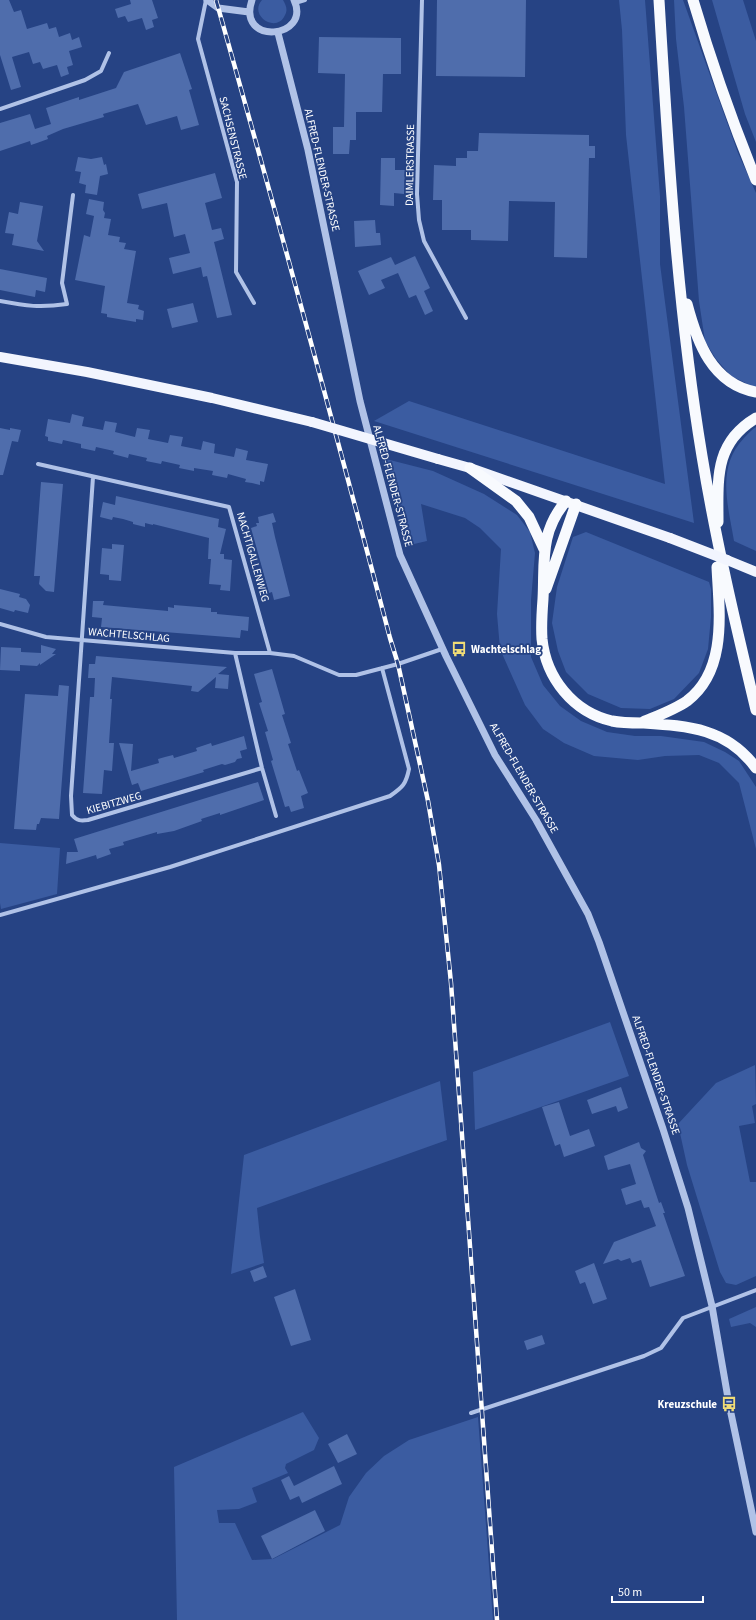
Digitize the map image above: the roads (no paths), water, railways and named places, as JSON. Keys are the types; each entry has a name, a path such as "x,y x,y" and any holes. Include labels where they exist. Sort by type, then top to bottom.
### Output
{"highway":[{"path":"659,0 677,268 696,422 719,548 756,710"},
{"path":"693,0 707,48 731,118 756,180"},
{"path":"677,268 692,325 701,349 722,375 737,385 756,392"},
{"path":"640,723 678,707 688,700 701,686 712,667 720,631 717,564 719,548 718,486 720,463 728,446 737,433 756,418"},
{"path":"470,468 516,501 529,517 544,549"},
{"path":"571,503 558,510 552,522 544,549 542,639 548,665 554,678 561,688 578,705 595,715 612,721 685,726 706,731 720,736 736,746 750,759 756,768"},
{"path":"543,599 571,503"}],"main road":[{"path":"0,357 87,372 212,398 312,422 470,468 670,538 756,572"}],"street":[{"path":"206,0 218,8 249,12"},
{"name":"SACHSENSTRASSE","path":"206,0 198,40 236,182 236,272 254,303"},
{"path":"252,0 249,12 252,20 256,26 263,31 270,33 278,33 291,25 296,10 294,1 305,0"},
{"name":"DAIMLERSTRASSE","path":"422,0 417,194 419,220 424,241 466,318"},
{"name":"ALFRED-FLENDER-STRASSE","path":"278,33 308,150 360,401 400,555 442,649 495,754 536,820 588,914 611,975 688,1208 712,1306 729,1404 756,1532"},
{"path":"0,109 85,80 101,71 109,53"},
{"path":"0,301 45,307 67,304 62,283 73,195"},
{"name":"NACHTIGALLENWEG","path":"38,464 229,507 270,653"},
{"path":"82,640 93,477"},
{"name":"WACHTELSCHLAG","path":"0,624 46,637 235,653 270,653 294,656 339,675 356,675 398,664 442,649"},
{"name":"KIEBITZWEG","path":"82,640 70,802 72,815 76,819 82,821 88,820 262,768"},
{"path":"235,653 262,768 276,816"},
{"path":"0,915 170,867 390,796 401,789 407,780 409,769 382,668"},
{"path":"471,1413 644,1356 661,1348 683,1318 756,1290"}],"railway":[{"path":"216,0 283,239 398,664 428,801 439,865 451,983 497,1620"}],"place":[{"name":"Wachtelschlag","path":"459,649"},
{"name":"Kreuzschule","path":"729,1404"}]}
